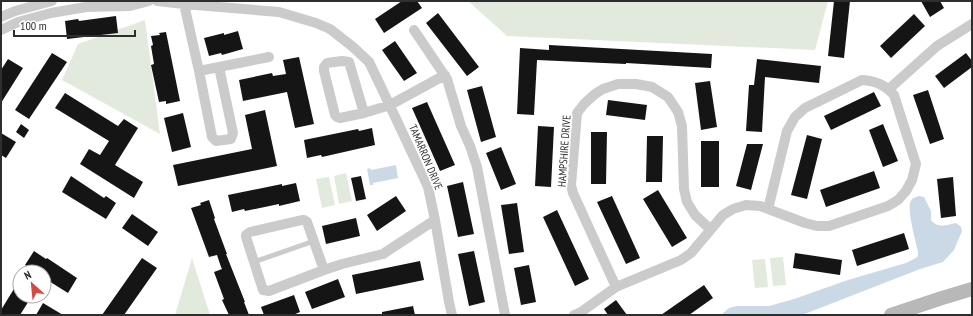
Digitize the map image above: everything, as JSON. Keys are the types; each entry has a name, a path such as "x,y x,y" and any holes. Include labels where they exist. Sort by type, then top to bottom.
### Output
{"street":[{"path":"1,17 14,11 52,1"},
{"path":"1,30 18,22 49,14 86,7 130,6 149,1"},
{"name":"TAMARRON DRIVE","path":"157,1 252,11 279,12 316,23 330,29 369,62 428,187 452,315"},
{"path":"184,4 212,137 216,141 231,139 233,133 219,66"},
{"path":"889,89 937,46 972,24"},
{"path":"414,30 447,79 460,126 470,146 477,167 505,315"},
{"path":"199,71 269,57"},
{"path":"364,113 349,62 342,60 327,63 324,67 324,71 337,118 364,113 390,105 445,75"},
{"path":"574,315 581,312 616,287 681,260 691,253 723,215 732,209 746,205 760,206 805,223 817,226 829,226 888,206 898,200 906,192 912,180 916,164 894,95 889,89 872,80 862,80 805,108 795,116 788,131 768,209"},
{"name":"HAMPSHIRE DRIVE","path":"616,287 573,193 571,185 577,113 584,104 603,89 618,84 636,84 652,87 668,97 678,112 682,126 684,189 687,202 695,215 710,230"},
{"path":"324,270 307,222 304,220 250,232 246,235 263,290 269,291 342,264 383,254 435,220"},
{"path":"891,315 972,289"}],"lane":[{"path":"48,1 49,14"},
{"path":"14,11 18,22"},
{"path":"254,262 314,241"}],"shaded area":[{"path":"468,1 828,1 815,50 507,36"},
{"path":"145,20 160,134 62,80 78,44"},
{"path":"346,173 352,201 339,204 334,176"},
{"path":"329,177 335,205 322,208 316,179"},
{"path":"783,257 786,285 773,286 770,258"},
{"path":"192,258 210,315 175,315"},
{"path":"765,259 768,287 755,288 752,260"}],"water":[{"path":"396,165 398,178 373,183 373,185 370,185 367,169 370,168 371,170"},
{"path":"919,196 924,197 931,211 931,220 934,223 943,226 956,223 961,227 962,231 954,250 943,262 920,269 802,315 721,315 729,308 737,306 769,306 794,299 848,280 906,263 916,258 918,256 918,251 910,217 910,205 912,199"}],"building":[{"path":"402,1 417,1 422,8 384,33 375,19"},
{"path":"834,1 850,1 844,58 828,56"},
{"path":"921,1 940,1 944,8 930,17"},
{"path":"438,13 479,67 467,76 426,23"},
{"path":"914,14 925,26 891,58 880,46"},
{"path":"116,16 118,33 67,39 65,21 78,19 79,21"},
{"path":"238,31 243,49 222,55 221,53 209,56 204,38"},
{"path":"166,32 180,101 166,104 166,101 159,102 151,65 154,64 151,36 160,35 159,33"},
{"path":"395,41 417,73 404,81 382,50"},
{"path":"549,45 712,54 711,68 537,60 534,115 517,114 520,48 549,50"},
{"path":"52,53 67,62 29,119 15,110"},
{"path":"966,53 972,61 972,67 944,88 935,76"},
{"path":"299,57 314,124 295,128 287,92 243,101 239,80 272,73 273,76 286,74 283,60"},
{"path":"8,59 23,68 1,103 1,70"},
{"path":"757,59 821,66 819,83 765,77 762,132 746,131 749,85 754,85"},
{"path":"710,81 717,127 701,130 695,83"},
{"path":"482,86 496,137 481,142 467,90"},
{"path":"928,90 944,139 930,144 913,95"},
{"path":"874,92 881,106 831,130 824,116"},
{"path":"65,93 118,126 124,119 138,128 115,165 143,182 134,198 80,164 89,149 100,155 109,141 55,108"},
{"path":"608,100 647,105 645,120 606,115"},
{"path":"427,102 455,165 440,171 412,108"},
{"path":"265,110 277,166 178,186 173,165 252,149 245,115"},
{"path":"183,113 191,147 172,152 164,118"},
{"path":"21,124 29,130 24,138 16,132"},
{"path":"883,124 898,161 883,167 869,130"},
{"path":"538,126 554,127 551,187 535,186"},
{"path":"372,128 375,145 322,157 321,155 307,158 304,140 358,129 359,131"},
{"path":"591,132 607,132 606,184 591,184"},
{"path":"1,133 16,142 6,158 1,155"},
{"path":"807,135 822,139 807,199 791,195"},
{"path":"647,136 663,136 662,182 646,182"},
{"path":"701,141 719,141 719,187 701,187"},
{"path":"747,144 763,144 751,190 736,186"},
{"path":"501,147 516,184 501,190 486,153"},
{"path":"874,171 880,188 826,207 820,190"},
{"path":"71,176 104,198 106,196 116,203 106,219 62,192"},
{"path":"361,176 366,199 356,201 351,178"},
{"path":"953,177 956,216 941,218 937,179"},
{"path":"463,182 474,234 458,237 447,186"},
{"path":"296,183 300,201 279,206 279,204 232,212 228,195 282,184 282,186"},
{"path":"658,190 687,238 672,247 643,199"},
{"path":"396,196 406,211 377,231 367,215"},
{"path":"612,196 640,258 626,264 597,202"},
{"path":"209,200 226,254 249,315 229,315 222,300 224,299 214,272 222,269 217,255 209,257 191,208 201,205 200,203"},
{"path":"517,203 524,252 509,254 501,205"},
{"path":"557,210 589,279 575,286 543,217"},
{"path":"132,214 158,232 148,246 122,228"},
{"path":"356,218 360,236 326,244 322,226"},
{"path":"904,233 909,249 857,266 852,250"},
{"path":"34,251 77,278 68,293 52,283 52,264 26,264"},
{"path":"474,251 485,302 469,306 458,254"},
{"path":"795,253 842,260 840,275 793,268"},
{"path":"142,258 157,268 124,315 102,315"},
{"path":"420,261 424,280 356,294 352,275"},
{"path":"529,265 536,302 521,305 514,268"},
{"path":"338,279 345,297 312,309 305,292"},
{"path":"704,285 713,298 689,315 661,315"},
{"path":"12,292 12,304 27,304 20,315 1,315 1,310"},
{"path":"294,295 300,312 293,315 264,315 261,307"},
{"path":"616,300 627,315 608,315 604,309"},
{"path":"42,304 45,304 63,315 36,315"},
{"path":"413,306 415,315 382,315 382,312"}]}
